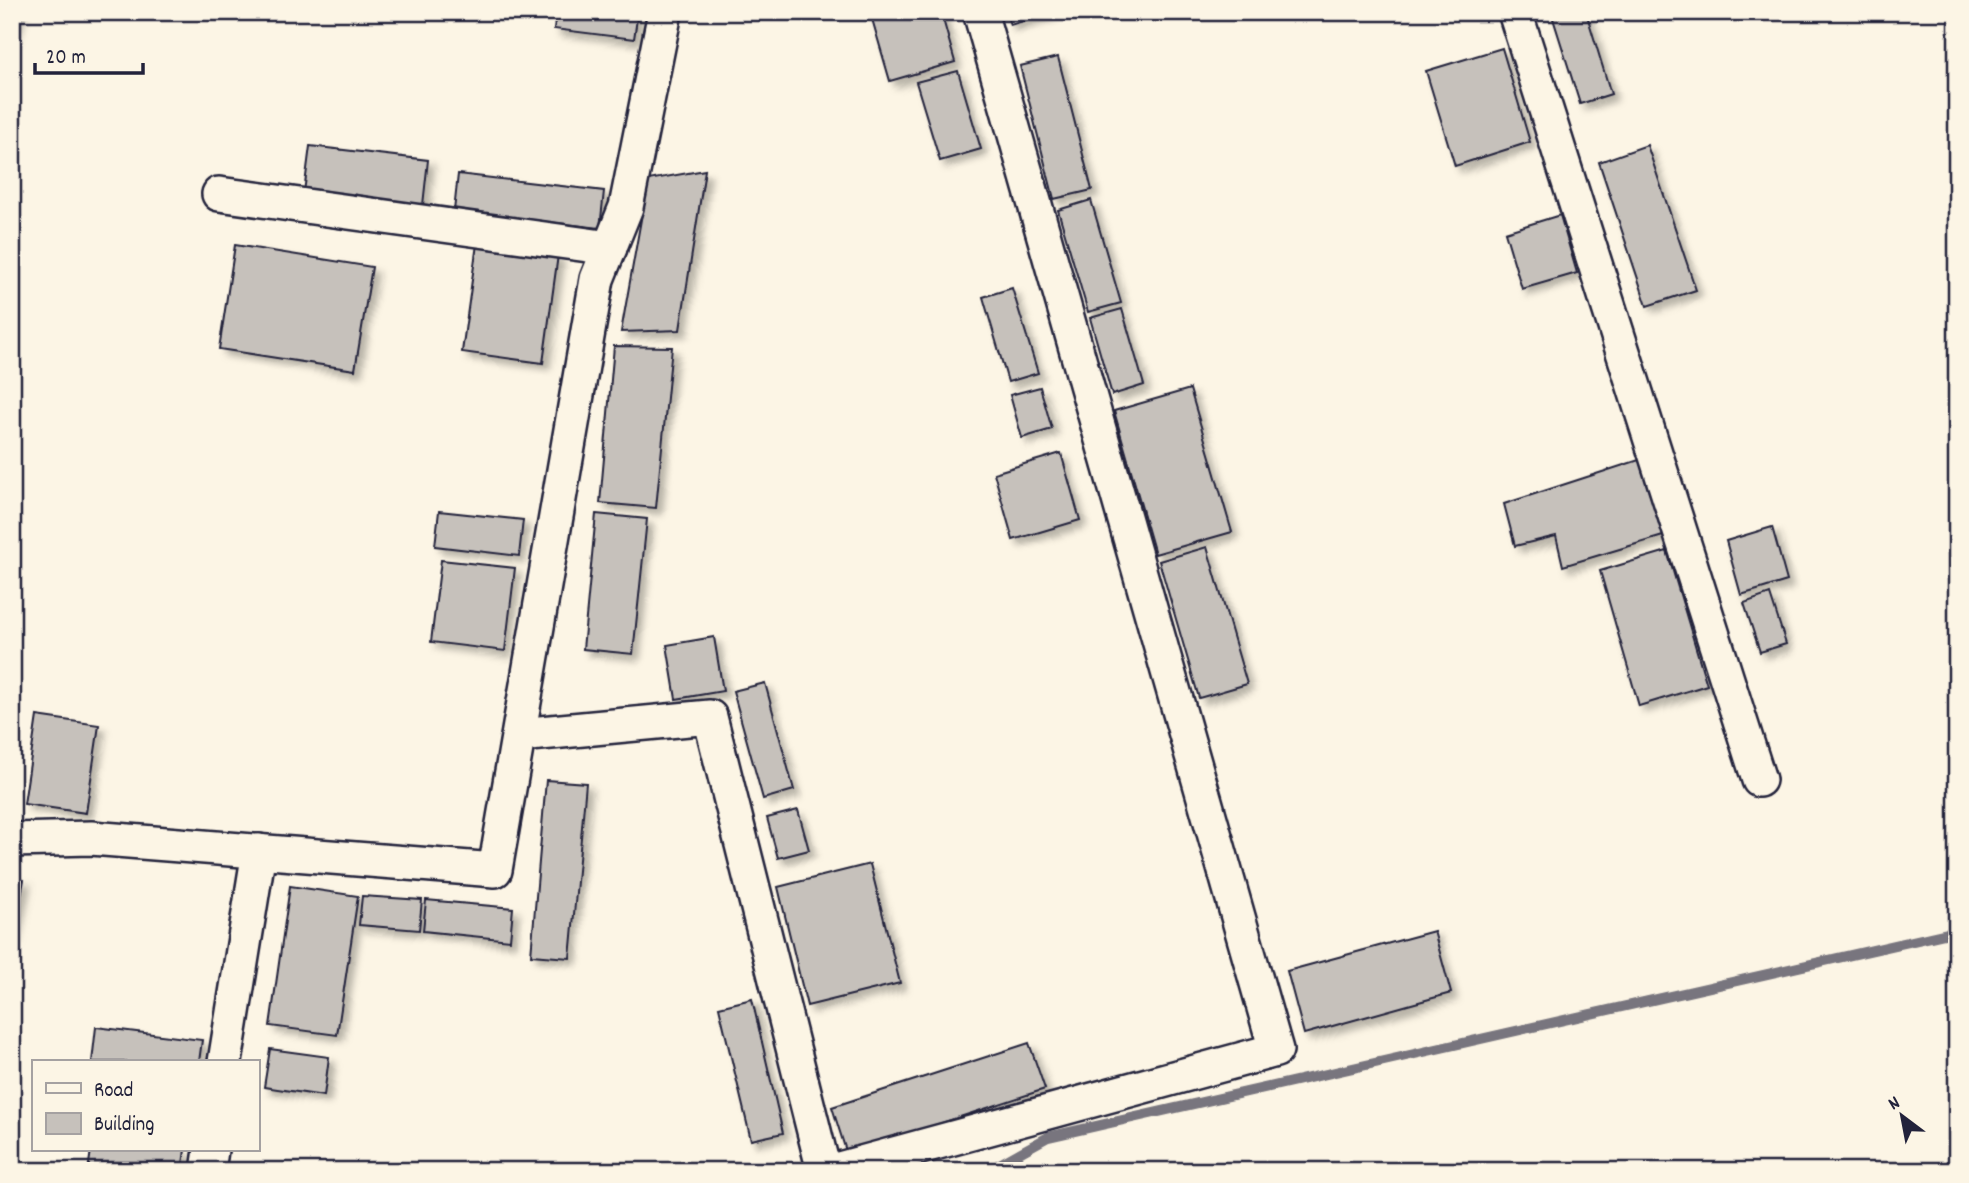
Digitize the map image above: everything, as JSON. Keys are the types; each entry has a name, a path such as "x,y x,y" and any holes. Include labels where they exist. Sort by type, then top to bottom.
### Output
{"street":[{"path":"12,841 91,838 495,870 597,279 626,207 665,12"},
{"path":"832,1171 1276,1050 980,12"},
{"path":"1515,12 1759,780"},
{"path":"219,194 610,248"},
{"path":"519,735 710,717 824,1171"},
{"path":"225,1060 258,851"},
{"path":"208,1171 211,1152"}],"building":[{"path":"12,12 19,12 12,37"},
{"path":"556,12 638,12 634,39 554,29"},
{"path":"870,12 941,12 955,62 890,81"},
{"path":"1006,12 1053,12 1010,25"},
{"path":"1551,12 1586,12 1611,94 1580,104"},
{"path":"1502,48 1530,142 1455,166 1426,71"},
{"path":"1058,57 1092,190 1054,199 1020,66"},
{"path":"958,71 981,149 940,161 916,82"},
{"path":"1647,145 1696,290 1647,306 1599,162"},
{"path":"310,146 428,160 423,205 304,192"},
{"path":"705,170 680,330 621,332 648,180"},
{"path":"458,174 604,191 600,228 454,211"},
{"path":"1091,200 1121,303 1088,312 1058,210"},
{"path":"1560,215 1577,273 1522,289 1505,232"},
{"path":"477,244 558,255 543,363 462,352"},
{"path":"235,245 372,267 355,370 219,349"},
{"path":"1012,288 1038,373 1008,382 983,297"},
{"path":"1122,309 1144,385 1112,395 1090,318"},
{"path":"614,346 672,347 656,508 600,503"},
{"path":"1040,387 1052,429 1022,438 1010,395"},
{"path":"1190,389 1232,532 1155,554 1114,411"},
{"path":"1061,453 1080,520 1013,540 994,473"},
{"path":"1639,460 1663,536 1563,566 1556,536 1515,546 1504,504"},
{"path":"439,511 523,520 519,556 435,546"},
{"path":"596,514 647,519 633,654 583,649"},
{"path":"1772,527 1787,581 1741,595 1726,541"},
{"path":"1207,547 1247,684 1199,698 1159,561"},
{"path":"1667,551 1707,685 1639,706 1600,571"},
{"path":"441,560 515,568 505,651 431,642"},
{"path":"1770,594 1786,644 1760,652 1744,603"},
{"path":"714,637 723,691 676,699 667,645"},
{"path":"765,683 794,790 763,799 733,691"},
{"path":"37,716 99,725 86,813 24,804"},
{"path":"546,780 586,783 570,958 531,955"},
{"path":"798,810 809,850 778,858 767,818"},
{"path":"870,864 900,983 807,1006 778,887"},
{"path":"12,878 24,880 12,940"},
{"path":"290,886 358,896 337,1035 270,1026"},
{"path":"362,896 422,900 419,930 359,925"},
{"path":"426,900 513,908 510,940 423,931"},
{"path":"1434,931 1451,993 1304,1034 1287,971"},
{"path":"752,999 783,1133 751,1140 719,1007"},
{"path":"96,1027 202,1040 199,1060 92,1060"},
{"path":"1029,1043 1045,1089 847,1154 832,1107"},
{"path":"270,1049 329,1057 324,1096 264,1087"},
{"path":"91,1152 185,1152 182,1171 88,1171"}],"waterway":[{"path":"987,1171 1048,1137 1957,931"}]}
